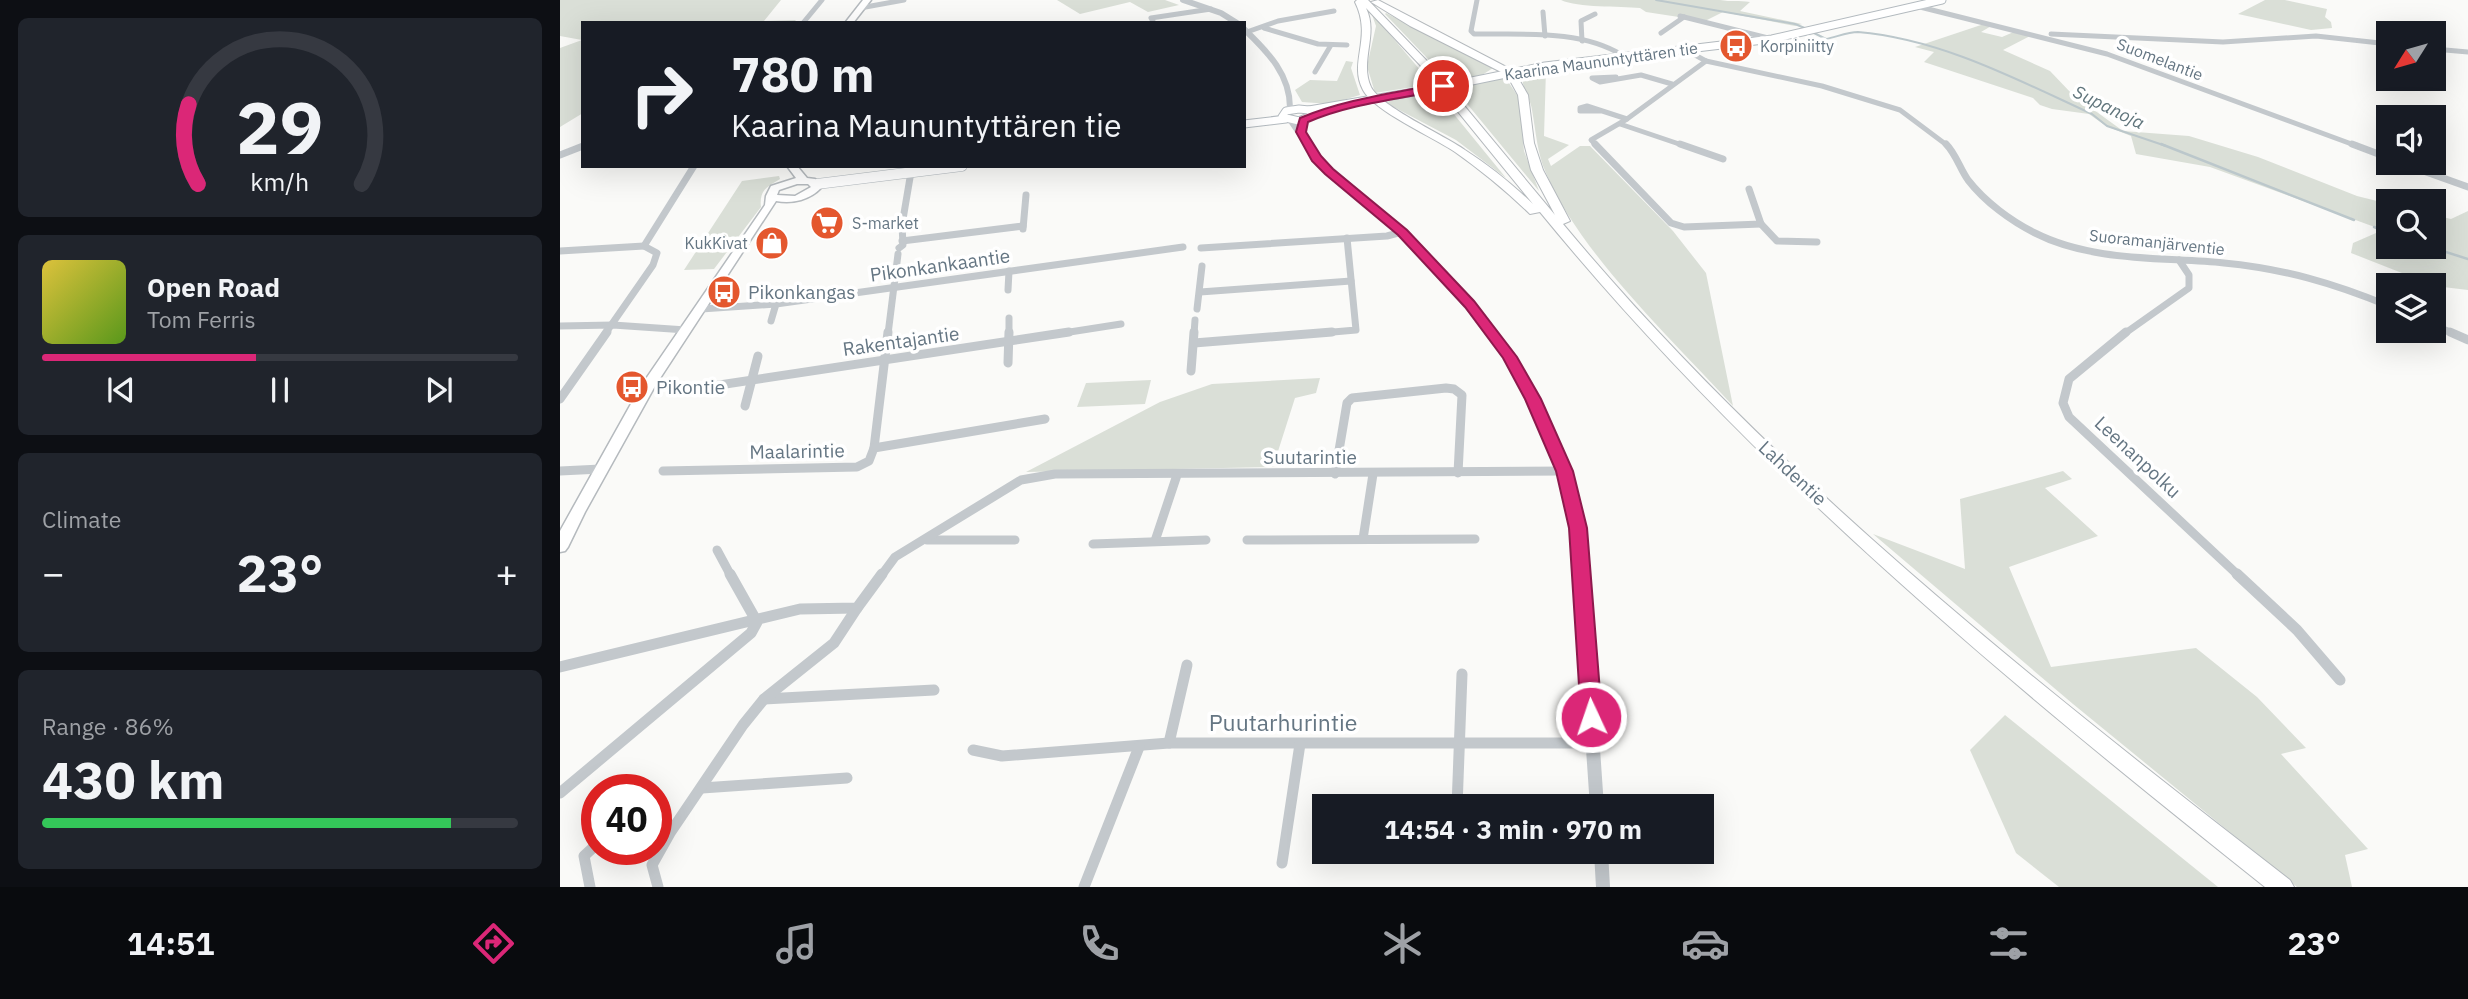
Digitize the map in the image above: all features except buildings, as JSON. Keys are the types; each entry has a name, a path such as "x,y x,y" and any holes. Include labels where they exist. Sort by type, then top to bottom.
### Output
{"highway":[{"path":"1358,0 1370,24 1362,61 1362,73 1370,95 1441,137 1490,172 1537,214 1617,295"},
{"name":"Lahdentie","path":"1363,0 1432,71 1617,295 1739,422 1923,592 2106,746 2282,887"},
{"path":"1372,0 1413,24 1511,73 1523,94 1530,143 1542,184 1617,295"}],"main road":[{"path":"851,21 867,0"},
{"name":"Kaarina Maununtyttären tie","path":"1287,116 1511,73 1622,55 1772,39 1942,0"},
{"path":"1247,123 1287,116"},
{"path":"786,183 790,177 788,168"},
{"path":"794,168 804,181 815,188"},
{"path":"759,220 790,199 815,188 911,170 936,168"},
{"path":"560,547 648,386 759,220 772,197 772,190 786,183 804,181"},
{"path":"772,197 790,199"}],"street":[{"path":"805,21 822,0"},
{"path":"860,9 904,0"},
{"path":"1183,0 1211,9 1233,21"},
{"path":"1476,0 1471,31 1474,34 1545,36 1604,44 1622,55"},
{"name":"Suomelantie","path":"1916,6 2107,54 2376,153"},
{"path":"1153,21 1151,18 1211,9"},
{"path":"1246,31 1334,11"},
{"path":"1543,12 1545,36"},
{"path":"1582,41 1581,21 1595,14"},
{"path":"1661,33 1682,17 1772,39"},
{"path":"1264,28 1318,44 1347,45"},
{"path":"1246,32 1264,47 1287,85 1290,97 1287,116 1301,132 1316,158 1402,232 1458,290 1497,338 1533,399 1565,471 1578,528 1596,794"},
{"path":"2035,34 2222,43 2316,36 2376,43"},
{"path":"1310,49 1318,44"},
{"path":"1315,72 1331,45"},
{"name":"Suoramanjärventie","path":"1684,49 1706,61 1822,86 1900,110 1950,147 1968,180 1980,193 1999,210 2035,233 2090,251 2257,267 2309,276 2376,301"},
{"path":"2446,50 2468,52"},
{"path":"1706,61 1620,124 1591,140 1671,223 1684,227 1761,224"},
{"path":"1616,77 1641,75 1672,84"},
{"path":"1290,97 1307,114 1301,132"},
{"path":"1600,111 1627,119"},
{"path":"1620,124 1723,159"},
{"path":"560,155 581,147"},
{"path":"644,246 693,168"},
{"path":"874,448 911,170"},
{"path":"2434,175 2468,187"},
{"path":"1749,189 1761,224 1777,241 1817,242"},
{"path":"900,248 1023,228 1026,195"},
{"path":"1201,248 1402,232"},
{"path":"1194,343 1356,330 1347,238"},
{"path":"560,251 644,246 657,253 653,265 560,399"},
{"name":"Pikonkankaantie","path":"701,309 776,304 1183,247"},
{"name":"Leenanpolku","path":"2179,260 2189,275 2189,288 2144,317 2076,372 2064,390 2063,403 2070,417 2297,630 2340,680"},
{"path":"1197,309 1202,266"},
{"path":"1008,290 1009,271"},
{"path":"1200,292 1351,281"},
{"path":"771,321 776,304"},
{"path":"1008,363 1009,318"},
{"path":"1191,371 1195,320"},
{"name":"Rakentajantie","path":"686,390 1121,324"},
{"path":"560,326 613,325 686,330"},
{"path":"2446,330 2468,340"},
{"path":"745,406 758,356"},
{"path":"1335,474 1347,403 1352,398 1446,388 1454,389 1462,395 1458,473"},
{"name":"Maalarintie","path":"663,471 857,467 869,461 874,448 1045,419"},
{"path":"560,471 601,469"},
{"name":"Suutarintie","path":"672,823 702,788 743,725 764,699 834,642 895,557 1021,480 1055,474 1565,471"},
{"path":"1363,539 1373,474"},
{"path":"1154,541 1177,475"},
{"path":"1247,540 1475,539"},
{"path":"926,540 1015,540"},
{"path":"1093,544 1206,540"},
{"path":"717,550 757,622"},
{"path":"560,667 674,637 757,622 800,609 857,608"},
{"path":"560,793 745,638 757,622"},
{"path":"1168,743 1187,665"},
{"path":"1458,794 1462,674"},
{"path":"764,699 934,690"},
{"name":"Puutarhurintie","path":"973,750 1003,756 1168,743 1593,743"},
{"path":"1282,863 1300,744"},
{"path":"1084,887 1139,747"},
{"path":"702,788 847,778"},
{"path":"1602,864 1603,887"},
{"path":"586,865 590,887"},
{"name":"Suutarintie","path":"652,865 658,887"}],"shaded area":[{"path":"560,0 781,0 764,21 581,21 581,40 560,36"},
{"path":"1057,0 1165,0 1179,5 1148,12 1130,2 1080,14"},
{"path":"1561,0 1746,1 1750,2 1740,11 1802,24 1795,26 1723,12 1705,21 1646,12 1640,8 1588,6"},
{"path":"2265,0 2285,0 2327,9 2325,17 2331,22 2332,28 2311,30 2238,14"},
{"path":"1371,12 1432,84 1375,93 1367,66 1376,26"},
{"path":"1386,13 1493,68 1482,75 1449,81"},
{"path":"1984,24 1993,25 1981,32 2002,37 2016,31 2032,35 2003,50 2050,71 2072,94 2123,131 2189,136 2258,157 2357,196 2376,201 2376,227 2210,167 2136,154 2131,136 2106,126 2089,114 2052,109 2040,105 2033,98 1924,62 1934,52 1915,47"},
{"path":"581,40 581,114 560,127 560,48"},
{"path":"1346,61 1353,62 1351,68 1360,95 1330,104 1302,102 1295,90 1310,80 1337,81"},
{"path":"1546,70 1544,136 1569,145 1548,159 1551,166 1580,146 1590,146 1673,231 1706,273 1733,406 1656,325 1604,265 1561,204 1541,158 1531,106 1522,79 1523,75"},
{"path":"1505,77 1519,98 1524,151 1539,191 1454,88"},
{"path":"1435,91 1506,178 1456,140 1386,103 1392,99"},
{"path":"779,176 780,179 765,190 761,197 761,207 714,269 684,270 742,181"},
{"path":"2468,211 2468,290 2446,287 2446,273 2402,273 2351,253 2353,243 2376,233 2376,259 2446,259 2446,218 2451,219"},
{"path":"1320,378 1316,393 1295,398 1273,467 1026,472 1160,402 1212,384"},
{"path":"1151,380 1145,404 1077,407 1086,383"},
{"path":"2063,471 2072,479 2045,488 2098,536 2009,567 2051,667 2196,648 2257,697 2306,748 2281,754 2368,849 2345,855 2352,887 2297,887 2073,704 1873,534 1965,569 1960,499"},
{"path":"2005,715 2218,887 2059,887 2016,853 1970,750"}],"waterway":[{"path":"1656,0 1795,24 1807,29"},
{"name":"Supanoja","path":"1814,33 1826,39 1858,32 1889,36 1949,52 2092,114 2107,126 2166,146"},
{"name":"Supanoja","path":"2161,144 2354,220"},
{"name":"Supanoja","path":"2446,252 2468,259"}],"place":[{"name":"Korpiniitty","path":"1736,46"},
{"name":"S-market","path":"827,223"},
{"name":"KukKivat","path":"772,243"},
{"name":"Pikonkangas","path":"724,292"},
{"name":"Pikontie","path":"632,387"}],"route":[{"path":"1443,86 1343,106 1312,116 1303,120 1301,132 1316,158 1402,232 1458,290 1497,338 1533,399 1565,471 1578,528 1591,717"}]}
